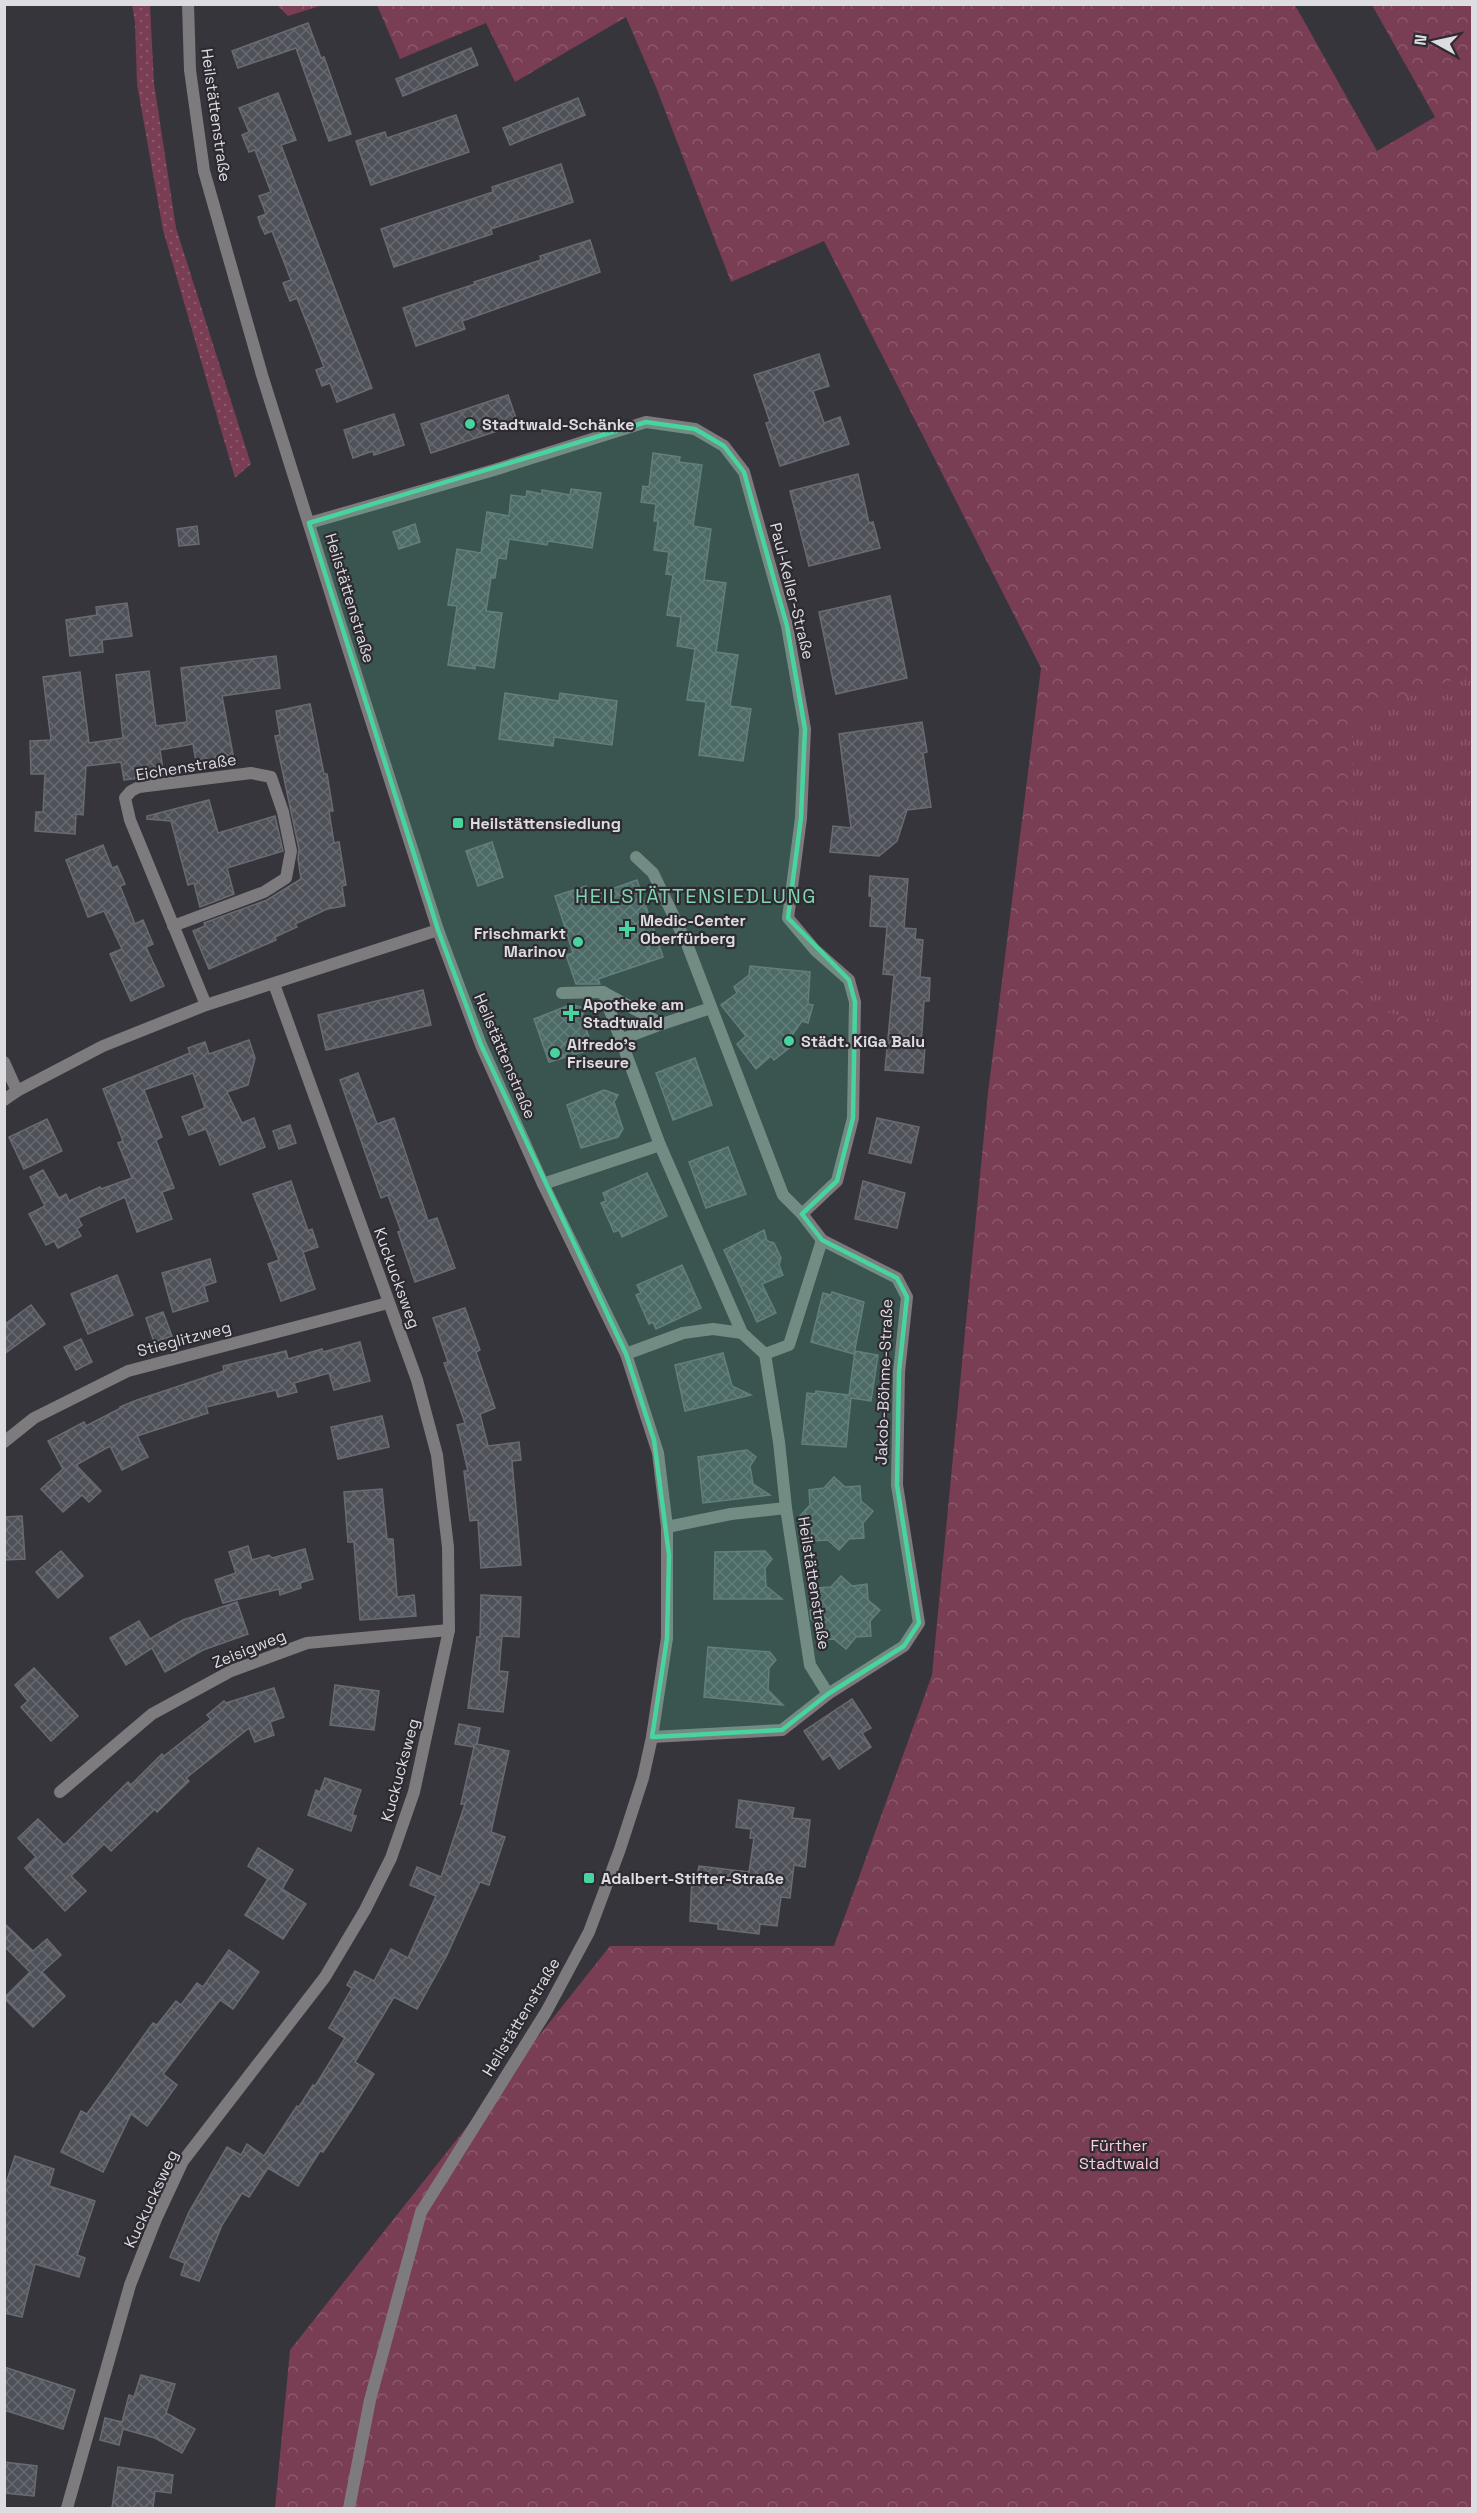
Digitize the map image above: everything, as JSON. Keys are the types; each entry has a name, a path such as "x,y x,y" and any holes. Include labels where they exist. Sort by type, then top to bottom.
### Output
{"street":[{"name":"Heilstättenstraße","path":"188,4 190,70 204,171 262,375 438,930 481,1045 543,1184 626,1354 658,1453 668,1527 667,1638 652,1737 643,1778 589,1932 546,2012 421,2212 370,2400 349,2508"},
{"name":"Paul-Keller-Straße","path":"309,523 494,470 646,422 695,429 724,446 744,472 787,626 805,729 801,818 788,918 815,950 849,980 855,1002 853,1118 837,1181 802,1214"},
{"name":"Eichenstraße","path":"173,926 264,892 286,878 291,851 283,812 271,777 251,773 139,787 125,798 130,820 173,926 206,1005"},
{"name":"Jakob-Böhme-Straße","path":"636,857 653,873 687,944 783,1195 802,1214 822,1240 897,1278 907,1297 899,1372 897,1485 919,1623 904,1646 828,1694 782,1730 652,1737"},
{"path":"4,1100 17,1090 103,1046 206,1005 438,930"},
{"name":"Kuckucksweg","path":"67,2508 130,2286 156,2219 183,2161 325,1977 365,1910 391,1858 414,1792 449,1630 448,1547 437,1455 417,1380 274,984"},
{"path":"562,993 603,992 662,1024"},
{"path":"603,992 660,1145 742,1334 765,1354 789,1345 822,1240"},
{"path":"622,1039 711,1008"},
{"path":"4,1062 17,1090"},
{"path":"543,1184 660,1145"},
{"name":"Stieglitzweg","path":"4,1442 34,1418 128,1371 388,1302"},
{"path":"626,1354 683,1333 713,1329 742,1334"},
{"name":"Heilstättenstraße","path":"765,1354 810,1665 828,1694"},
{"name":"Heilstättenstraße","path":"668,1527 731,1514 786,1508"},
{"name":"Zeisigweg","path":"60,1792 152,1714 231,1671 307,1643 449,1630"}],"highlighted area":[{"path":"646,422 695,429 724,446 744,472 787,626 805,729 801,818 788,918 849,980 855,1002 853,1118 837,1181 802,1214 822,1240 897,1278 907,1297 899,1372 897,1485 919,1623 904,1646 828,1694 782,1730 652,1737 667,1638 669,1555 654,1440 626,1354 481,1045 438,930 309,523"}],"green space":[{"path":"132,5 150,5 154,83 176,228 251,464 235,478 163,230 137,84 135,22"},
{"path":"277,5 323,5 288,16"},
{"name":"Fürther Stadtwald","path":"377,5 1295,5 1377,151 1435,117 1372,5 1472,5 1472,2508 275,2508 290,2350 610,1946 834,1946 932,1675 988,1093 1041,668 824,241 731,282 656,87 626,17 515,82 486,23 400,59"},
{"path":"1467,674 1472,677 1472,1024 1402,1016 1371,1008 1362,986 1352,927 1353,734 1359,716"}],"building":[{"path":"308,23 321,58 324,57 351,134 329,141 296,48 238,68 232,51"},
{"path":"471,48 478,65 403,96 396,79"},
{"path":"278,93 296,140 281,145 372,388 337,402 330,383 322,386 316,370 324,367 297,298 290,301 283,283 291,280 272,231 265,234 261,226 258,217 266,214 259,196 271,192 255,150 249,152 242,135 249,132 239,108"},
{"path":"578,98 585,115 510,145 503,128"},
{"path":"456,115 469,152 371,185 356,141 385,132 387,138"},
{"path":"561,164 573,202 491,229 492,234 394,267 381,229 493,192 492,187"},
{"path":"590,240 600,272 462,321 465,329 416,346 403,308 541,260 540,256"},
{"path":"819,354 829,386 813,391 824,423 840,417 849,444 780,466 766,423 770,422 754,375"},
{"name":"Stadtwald-Schänke","path":"508,395 518,424 431,453 421,424"},
{"path":"394,414 404,445 374,455 373,451 353,458 344,430"},
{"path":"653,453 680,457 679,462 702,465 693,526 711,529 704,580 726,583 716,652 738,655 730,706 751,709 743,761 699,755 706,702 687,700 695,649 677,646 681,617 667,615 673,575 666,574 669,552 654,550 658,521 654,521 656,504 641,502 643,486 649,487"},
{"path":"858,474 869,523 873,522 880,548 809,566 790,491"},
{"path":"571,489 601,493 592,548 548,541 547,545 509,539 506,559 498,558 495,578 491,578 486,611 502,613 494,668 475,665 475,669 448,665 457,606 448,605 457,549 481,553 487,512 509,516 511,495 526,497 527,491 542,494 542,490 570,495"},
{"path":"415,524 420,542 399,549 393,532"},
{"path":"197,526 199,544 179,546 177,529"},
{"path":"890,596 907,678 836,694 819,612"},
{"path":"127,603 132,636 102,640 103,652 70,656 66,620 97,615 96,607"},
{"path":"276,656 280,688 222,696 234,760 197,767 193,744 160,750 164,775 124,780 121,762 86,766 83,815 76,814 75,834 35,831 36,812 43,812 45,774 31,774 30,741 51,740 43,677 80,672 89,743 123,738 116,675 149,671 156,726 187,722 181,668"},
{"path":"505,693 559,701 560,693 617,701 612,745 554,737 553,746 499,739"},
{"path":"310,704 324,774 327,774 333,811 329,811 334,843 339,842 346,885 342,886 345,906 327,909 295,924 297,927 275,937 276,940 209,969 193,931 205,926 204,923 267,900 301,879 299,849 275,736 280,735 276,711"},
{"path":"922,722 927,752 923,753 931,807 907,810 897,841 879,856 830,852 833,826 851,828 839,734"},
{"path":"209,800 218,833 275,816 283,851 227,868 234,894 200,907 194,883 188,885 171,821 147,819 147,816"},
{"path":"492,842 503,877 478,886 466,851"},
{"path":"103,845 112,868 117,866 125,884 120,886 135,924 143,920 153,944 146,947 164,986 131,1001 110,954 122,949 104,911 88,917 66,860"},
{"path":"870,876 908,879 904,928 916,929 915,939 923,940 920,977 930,978 929,1001 924,1001 921,1045 925,1046 923,1073 885,1070 894,975 883,974 887,927 870,926 872,896 869,896"},
{"path":"637,880 663,957 598,979 600,984 576,984 566,955 573,953 555,896 586,886 589,897"},
{"path":"750,966 810,972 808,1004 813,1005 808,1023 802,1021 786,1044 789,1048 774,1060 771,1056 756,1069 737,1044 746,1036 721,1005 737,993 734,987 749,975"},
{"path":"423,990 431,1025 326,1050 318,1015"},
{"path":"572,1004 585,1009 582,1016 591,1044 586,1051 549,1062 534,1019"},
{"path":"249,1040 255,1058 248,1085 227,1092 242,1123 254,1118 265,1147 220,1165 206,1129 189,1135 182,1117 205,1108 193,1073 144,1090 162,1137 156,1140 174,1188 162,1192 172,1219 137,1232 125,1197 78,1218 82,1225 77,1229 81,1236 58,1248 54,1241 46,1245 29,1214 45,1206 30,1177 43,1170 59,1198 66,1194 69,1201 100,1187 101,1189 132,1178 118,1143 123,1141 103,1089 190,1053 188,1048 205,1042 209,1054"},
{"path":"695,1058 712,1105 673,1120 656,1073"},
{"path":"358,1073 377,1124 394,1118 428,1221 437,1218 455,1268 415,1282 388,1195 381,1198 340,1080"},
{"path":"604,1090 618,1095 614,1102 623,1129 618,1137 581,1148 567,1105"},
{"path":"877,1118 919,1127 911,1163 869,1153"},
{"path":"47,1119 62,1151 24,1169 9,1137"},
{"path":"290,1125 296,1143 279,1149 273,1131"},
{"path":"728,1147 746,1194 706,1208 689,1162"},
{"path":"647,1173 667,1216 622,1237 619,1230 614,1232 601,1203 606,1201 603,1193"},
{"path":"291,1181 308,1231 312,1229 318,1247 303,1252 315,1289 281,1301 268,1264 279,1260 253,1194"},
{"path":"863,1181 905,1193 897,1228 855,1219"},
{"path":"764,1230 767,1241 774,1243 781,1258 779,1265 783,1275 762,1284 776,1313 757,1322 724,1250"},
{"path":"210,1259 216,1282 204,1286 208,1301 173,1312 162,1273"},
{"path":"682,1265 701,1308 656,1329 653,1322 649,1324 636,1295 641,1293 637,1285"},
{"path":"117,1275 133,1315 88,1334 71,1294"},
{"path":"832,1292 864,1302 854,1354 811,1342 823,1293 831,1295"},
{"path":"31,1305 45,1324 4,1354 4,1325"},
{"path":"465,1308 480,1350 476,1352 495,1408 480,1414 488,1446 519,1442 521,1460 512,1461 521,1565 481,1568 478,1520 470,1521 464,1471 468,1471 457,1425 465,1423 444,1363 448,1362 433,1318"},
{"path":"163,1312 172,1336 154,1342 146,1318"},
{"path":"81,1339 92,1362 76,1370 64,1347"},
{"path":"360,1342 370,1381 334,1390 329,1373 294,1383 297,1392 278,1397 276,1390 206,1407 208,1413 137,1436 148,1457 122,1470 110,1446 76,1465 101,1491 89,1502 82,1495 63,1512 41,1489 63,1469 48,1441 84,1422 86,1426 137,1400 224,1371 223,1366 286,1351 288,1359 322,1349 323,1352"},
{"path":"855,1351 878,1355 871,1401 851,1398 846,1447 802,1444 807,1393 815,1394 816,1391 849,1395"},
{"path":"723,1353 732,1386 751,1395 685,1411 675,1365"},
{"path":"382,1416 389,1447 338,1459 331,1427"},
{"path":"747,1450 756,1457 750,1466 753,1484 770,1495 703,1503 698,1457"},
{"path":"834,1477 845,1487 860,1486 861,1501 873,1511 863,1523 864,1538 849,1539 839,1550 828,1540 812,1541 811,1526 800,1516 810,1505 809,1490 824,1488"},
{"path":"382,1489 387,1539 393,1539 397,1597 414,1595 416,1616 360,1620 354,1542 348,1542 344,1492"},
{"path":"22,1516 25,1559 4,1560 4,1517"},
{"path":"248,1546 252,1560 269,1555 272,1558 305,1549 313,1579 300,1583 301,1588 280,1595 279,1589 223,1603 215,1580 236,1573 229,1552"},
{"path":"61,1551 83,1576 58,1598 36,1572"},
{"path":"765,1551 772,1559 765,1568 766,1586 782,1599 714,1599 715,1552"},
{"path":"841,1576 852,1586 867,1584 868,1600 880,1610 870,1621 871,1636 856,1637 846,1649 834,1639 819,1640 818,1625 811,1619 810,1611 817,1604 815,1588 831,1587"},
{"path":"481,1595 521,1597 519,1637 502,1636 499,1671 508,1672 503,1712 468,1708 477,1637 480,1637"},
{"path":"237,1602 248,1634 203,1650 165,1672 152,1648 126,1665 110,1638 139,1621 150,1639 183,1620"},
{"path":"708,1647 770,1652 776,1660 769,1668 768,1690 783,1705 704,1697"},
{"path":"34,1668 78,1716 51,1741 21,1707 28,1701 15,1685"},
{"path":"335,1685 379,1691 374,1730 330,1725"},
{"path":"274,1688 284,1717 270,1722 274,1735 255,1742 249,1728 186,1778 189,1781 157,1812 155,1809 111,1851 104,1844 71,1876 86,1891 65,1911 25,1868 36,1857 18,1838 38,1819 64,1845 128,1782 131,1785 162,1754 164,1756 211,1719 207,1715 224,1701 226,1703"},
{"path":"852,1699 871,1728 862,1733 871,1747 839,1769 830,1755 823,1760 804,1731"},
{"path":"459,1724 480,1728 477,1744 509,1751 491,1832 505,1837 489,1885 480,1882 447,1955 417,2009 394,1997 355,2062 374,2074 298,2186 268,2168 249,2197 242,2193 222,2225 199,2281 181,2275 185,2263 170,2257 189,2212 227,2147 241,2155 247,2144 264,2156 297,2106 299,2107 313,2085 315,2086 345,2038 329,2028 352,1988 347,1985 355,1971 374,1981 391,1949 408,1958 436,1896 410,1885 417,1867 441,1877 465,1804 461,1804 474,1747 455,1744"},
{"path":"325,1778 361,1790 352,1815 356,1816 351,1831 308,1815 316,1790 320,1792"},
{"path":"739,1800 794,1808 792,1818 810,1820 805,1867 794,1865 790,1898 781,1897 777,1926 760,1924 759,1934 718,1929 718,1924 690,1921 692,1876 697,1877 699,1866 749,1872 754,1838 750,1838 751,1829 736,1827"},
{"path":"258,1848 293,1870 282,1889 306,1904 283,1939 245,1915 268,1879 248,1866"},
{"path":"4,1923 33,1951 47,1939 61,1955 42,1972 65,1996 33,2027 4,1998 30,1972 4,1946"},
{"path":"229,1950 259,1972 233,2009 220,2000 163,2074 177,2085 147,2126 131,2114 103,2172 61,2152 81,2111 87,2114 153,2023 157,2025 176,2001 181,2005 197,1983 203,1987"},
{"path":"15,2156 54,2169 49,2186 95,2201 77,2255 85,2258 79,2277 35,2264 22,2317 4,2313 4,2189"},
{"path":"4,2367 75,2390 63,2429 4,2410"},
{"path":"141,2375 175,2384 166,2413 195,2429 182,2453 155,2438 123,2429 119,2445 100,2440 105,2418 122,2422 129,2395 134,2397"},
{"path":"4,2462 37,2466 34,2496 4,2493"},
{"path":"118,2467 173,2475 171,2493 155,2491 153,2508 112,2508"}],"place":[{"name":"Stadtwald-Schänke","path":"470,424"},
{"name":"Heilstättensiedlung","path":"458,823"},
{"name":"Medic-Center Oberfürberg","path":"627,929"},
{"name":"Frischmarkt Marinov","path":"578,942"},
{"name":"Apotheke am Stadtwald","path":"571,1013"},
{"name":"Städt. KiGa Balu","path":"789,1041"},
{"name":"Alfredo's Friseure","path":"555,1053"},
{"name":"Adalbert-Stifter-Straße","path":"589,1878"}],"district":[{"name":"HEILSTÄTTENSIEDLUNG","path":"696,896"}]}
